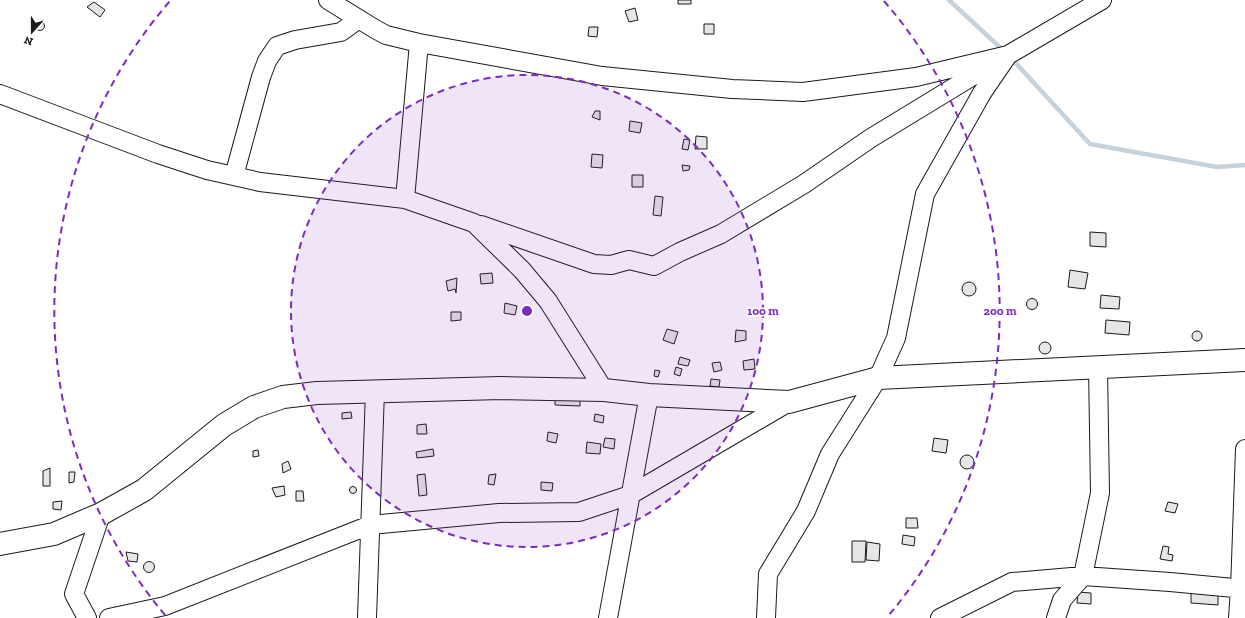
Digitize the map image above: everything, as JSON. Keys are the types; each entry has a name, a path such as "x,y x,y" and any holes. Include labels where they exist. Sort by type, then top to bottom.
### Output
{"main road":[{"path":"0,544 54,534 101,514 144,490 224,425 254,407 283,397 317,393 501,388 604,390 649,395 789,402 878,378 1245,360"}],"street":[{"path":"328,0 386,35 419,43 602,76 732,90 803,92 916,76 1008,55"},
{"path":"0,94 158,154 208,170 260,182 405,199 594,264 611,265 629,260 654,266 680,252 721,234 804,184 871,138 1102,0"},
{"path":"234,176 260,77 267,61 277,46 295,40 342,32 359,19"},
{"path":"405,199 419,43"},
{"path":"766,618 768,574 806,511 830,454 878,378 896,338 925,194 982,93 1008,55"},
{"path":"474,223 522,270 548,301 604,390"},
{"path":"1056,618 1062,600 1083,576 1100,493 1098,367"},
{"path":"367,618 375,391"},
{"path":"608,618 649,395"},
{"path":"108,618 164,606 370,526 499,513 579,512 630,495 789,402"},
{"path":"1238,618 1243,589 1245,449"},
{"path":"87,618 74,594 101,514"},
{"path":"940,618 1012,582 1083,576 1243,589"}],"building":[{"path":"678,0 691,0 691,4 678,4"},
{"path":"94,2 105,10 100,17 87,7"},
{"path":"635,8 638,20 629,22 625,11"},
{"path":"38,22 42,22 44,26 42,30 38,30 36,28 36,24"},
{"path":"704,24 714,24 714,34 704,34"},
{"path":"589,27 598,27 597,37 588,36"},
{"path":"595,111 600,111 600,120 592,117"},
{"path":"630,121 642,123 640,133 629,131"},
{"path":"696,136 707,137 707,149 695,149"},
{"path":"684,139 690,140 688,150 682,149"},
{"path":"592,154 603,155 602,168 591,167"},
{"path":"682,165 690,166 689,170 683,171"},
{"path":"632,175 643,175 643,187 632,187"},
{"path":"655,196 663,197 661,216 653,215"},
{"path":"1090,232 1106,233 1106,247 1090,246"},
{"path":"1070,270 1088,273 1085,289 1068,287"},
{"path":"492,273 493,283 481,284 480,274"},
{"path":"457,278 456,293 455,289 448,291 446,281"},
{"path":"966,282 972,282 976,286 976,292 972,296 966,296 962,292 962,286"},
{"path":"1101,295 1120,297 1119,309 1100,308"},
{"path":"1032,298 1036,300 1038,304 1036,308 1032,310 1028,308 1026,304 1028,300"},
{"path":"505,303 517,306 515,315 504,313"},
{"path":"451,312 461,312 461,320 451,321"},
{"path":"1106,320 1130,322 1129,335 1105,333"},
{"path":"667,329 678,332 674,344 663,340"},
{"path":"736,330 746,331 746,340 735,342"},
{"path":"1195,331 1199,331 1202,336 1199,341 1195,341 1192,338 1192,334"},
{"path":"1047,342 1050,343 1050,353 1043,354 1040,353 1039,346 1040,343"},
{"path":"680,357 690,360 688,366 678,364"},
{"path":"754,359 755,369 744,370 743,361"},
{"path":"720,362 722,370 714,372 712,363"},
{"path":"676,367 682,369 680,376 674,374"},
{"path":"655,370 660,371 658,377 654,376"},
{"path":"711,379 720,380 719,387 710,386"},
{"path":"555,395 580,395 580,406 555,405"},
{"path":"351,412 352,418 342,419 342,413"},
{"path":"595,414 604,416 603,423 594,421"},
{"path":"426,424 427,434 417,434 417,425"},
{"path":"548,432 558,434 556,443 547,441"},
{"path":"605,438 615,439 614,449 603,447"},
{"path":"934,438 948,440 946,453 932,451"},
{"path":"587,442 601,444 600,454 586,453"},
{"path":"433,449 434,456 417,458 416,452"},
{"path":"258,450 259,456 253,457 253,451"},
{"path":"964,455 970,455 974,459 974,465 970,469 964,469 960,465 960,459"},
{"path":"288,461 291,469 283,473 282,464"},
{"path":"50,468 50,486 43,486 43,471"},
{"path":"69,472 75,472 74,482 69,483"},
{"path":"425,474 427,495 419,496 417,475"},
{"path":"496,474 494,485 488,484 489,475"},
{"path":"541,482 553,483 552,491 541,490"},
{"path":"284,486 285,495 276,497 272,488"},
{"path":"353,487 356,490 353,493 350,490"},
{"path":"296,491 303,491 304,501 296,501"},
{"path":"62,501 61,510 53,509 53,502"},
{"path":"1168,502 1178,504 1175,513 1165,511"},
{"path":"906,518 917,518 918,528 906,528"},
{"path":"903,535 915,537 914,546 902,544"},
{"path":"852,541 866,541 865,562 852,562"},
{"path":"867,542 880,544 879,561 866,560"},
{"path":"1163,546 1169,547 1168,554 1173,555 1172,561 1160,559"},
{"path":"126,552 138,554 137,562 128,561"},
{"path":"147,562 151,562 153,563 153,571 147,572 144,569 144,565"},
{"path":"1078,592 1091,593 1091,604 1077,603"},
{"path":"1191,592 1218,593 1218,605 1191,603"}],"waterway":[{"path":"949,0 1004,51"},
{"path":"1011,58 1090,144 1217,167 1245,165"}]}
